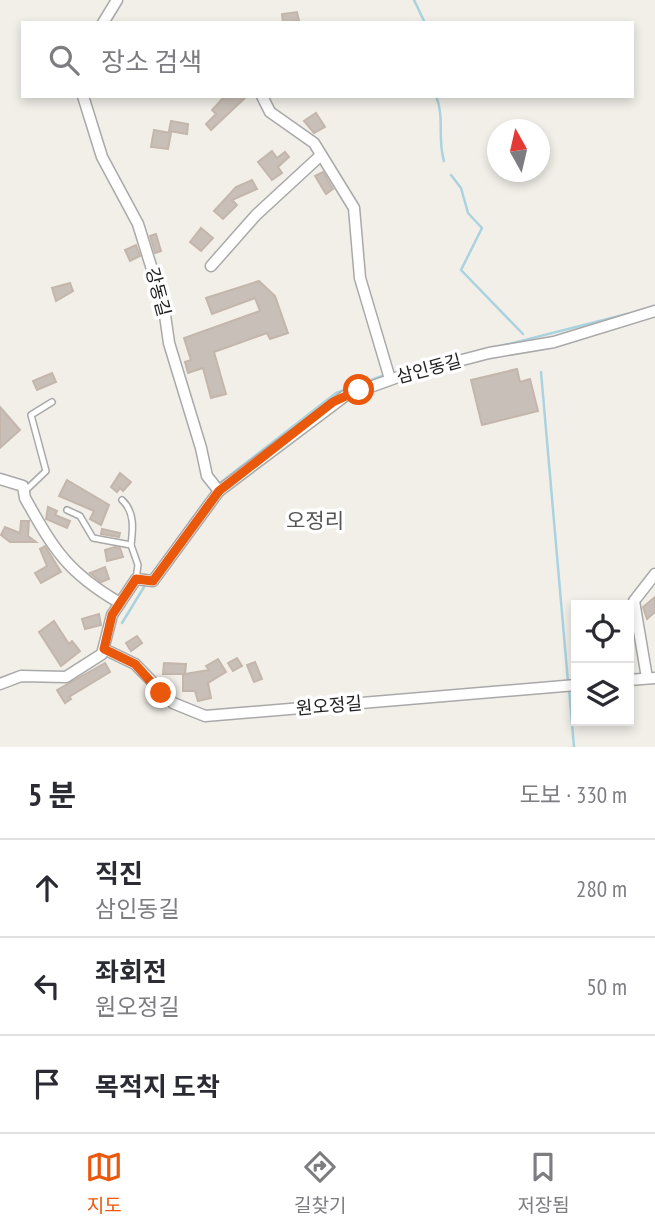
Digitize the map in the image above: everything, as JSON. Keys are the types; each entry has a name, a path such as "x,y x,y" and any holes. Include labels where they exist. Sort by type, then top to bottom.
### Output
{"street":[{"path":"104,21 117,0"},
{"name":"강동길","path":"84,98 102,157 138,224 164,308 169,343 207,476 219,491"},
{"path":"263,98 270,112 314,143 354,208 360,278 390,379"},
{"path":"211,265 256,215 320,156"},
{"name":"삼인동길","path":"136,579 153,581 219,491 333,402 390,379 489,353 554,342 655,311"},
{"path":"0,479 23,486 41,527 67,566 88,585 120,603"},
{"path":"651,678 634,601 655,574"},
{"path":"0,684 21,676 66,677 102,654 112,615 136,579"},
{"name":"원오정길","path":"104,649 135,664 173,703 205,716 571,686"}],"lane":[{"path":"24,492 46,471 31,415 52,402"},
{"path":"122,500 129,507 132,517 131,545 138,565 136,579"},
{"path":"67,510 80,516 93,538 131,545"}],"building":[{"path":"297,12 299,21 283,21 282,14"},
{"path":"223,98 245,98 211,130 206,124 216,114 212,110"},
{"path":"316,113 325,127 314,133 304,121"},
{"path":"171,121 188,124 187,134 169,131"},
{"path":"154,130 171,133 168,149 151,147"},
{"path":"272,151 277,158 285,152 289,157 278,167 282,173 272,180 258,162"},
{"path":"323,172 333,189 326,194 315,176"},
{"path":"252,180 257,189 232,200 237,205 223,219 214,211 236,187"},
{"path":"201,228 213,238 201,251 190,242"},
{"path":"156,234 161,251 155,253 150,236"},
{"path":"136,245 140,256 130,261 125,250"},
{"path":"259,281 275,296 288,333 270,339 267,333 214,352 226,394 211,398 203,368 188,373 185,362 191,360 184,338 260,311 255,298 212,314 206,298"},
{"path":"70,283 73,291 56,301 52,288"},
{"path":"517,369 520,382 530,379 538,411 482,425 471,380"},
{"path":"52,373 56,382 37,390 33,381"},
{"path":"0,407 20,430 0,448"},
{"path":"120,473 131,482 123,491 120,488 117,492 111,487"},
{"path":"67,480 109,505 101,525 90,519 94,511 59,496"},
{"path":"48,507 57,511 55,515 70,521 67,528 46,519"},
{"path":"21,521 29,521 28,536 36,542 10,542 1,535 5,527 20,533"},
{"path":"102,529 120,533 119,537 101,534"},
{"path":"45,546 61,572 41,583 35,573 47,566 40,549"},
{"path":"120,548 123,557 107,561 105,550"},
{"path":"105,567 109,579 101,582 90,573"},
{"path":"655,597 655,612 647,619 643,607"},
{"path":"99,614 101,625 85,629 82,619"},
{"path":"54,621 69,644 72,641 80,651 61,666 39,632"},
{"path":"137,636 142,643 131,651 126,643"},
{"path":"237,658 242,666 233,671 228,663"},
{"path":"218,659 226,672 208,683 211,698 198,701 195,691 183,691 183,674 163,674 164,663 186,664 185,674 209,670 206,666"},
{"path":"255,662 262,679 254,682 247,665"},
{"path":"105,663 110,672 69,697 71,699 65,703 57,690"}],"waterway":[{"path":"414,0 424,21"},
{"path":"437,98 444,161"},
{"path":"451,175 461,188 468,213 482,228 461,270 523,334"},
{"path":"505,345 627,314"},
{"path":"541,372 568,682"},
{"path":"220,483 336,393 382,376"},
{"path":"167,554 206,500"},
{"path":"122,623 144,587"},
{"path":"569,689 574,747"}],"district":[{"name":"오정리","path":"315,521"}],"route":[{"path":"161,693 135,664 104,649 112,615 136,579 153,581 219,491 333,402 359,390"}]}
